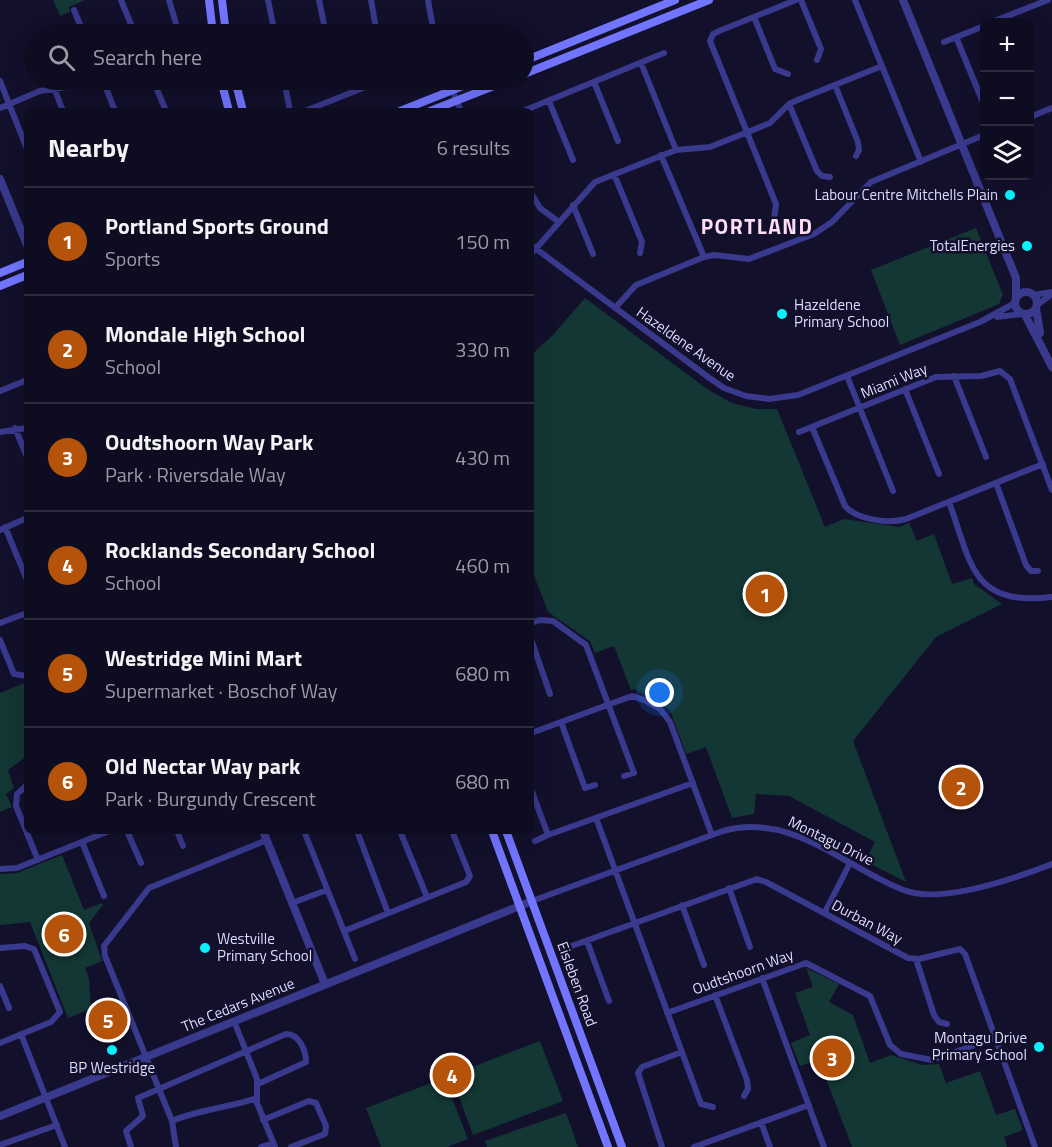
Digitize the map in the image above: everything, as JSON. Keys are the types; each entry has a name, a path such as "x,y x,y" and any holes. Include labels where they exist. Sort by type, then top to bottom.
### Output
{"main road":[{"path":"209,0 212,24"},
{"path":"222,0 225,24"},
{"path":"534,57 675,0"},
{"path":"534,70 709,0"},
{"path":"224,90 228,108"},
{"path":"237,90 242,108"},
{"path":"407,108 452,90"},
{"path":"437,108 483,90"},
{"path":"0,273 24,263"},
{"path":"0,286 24,276"},
{"name":"Eisleben Road","path":"493,834 608,1147"},
{"name":"Eisleben Road","path":"507,834 622,1147"}],"street":[{"path":"122,0 131,24"},
{"path":"169,0 176,24"},
{"path":"268,0 273,24"},
{"path":"319,0 324,24"},
{"path":"371,0 375,24"},
{"path":"428,0 432,24"},
{"path":"774,219 776,204 711,44 713,34 796,0"},
{"path":"801,0 821,50 817,60"},
{"path":"855,0 921,162"},
{"path":"903,0 1016,278 1032,294 1037,306 1038,327 1047,356"},
{"path":"1008,18 1048,0 1052,8"},
{"path":"74,10 80,24"},
{"path":"754,17 775,69 788,74"},
{"path":"944,42 980,28"},
{"path":"956,37 980,95"},
{"path":"531,108 664,53"},
{"path":"641,63 676,150"},
{"path":"534,248 591,184 661,155 676,150 710,147 770,123 789,104 882,66"},
{"path":"0,81 24,142"},
{"path":"594,82 618,141"},
{"path":"836,85 858,142 859,150 856,156"},
{"path":"0,108 47,90"},
{"path":"54,90 62,108"},
{"path":"107,90 114,108"},
{"path":"157,90 165,108"},
{"path":"286,90 289,108"},
{"path":"313,108 358,90"},
{"path":"452,90 460,108"},
{"path":"549,101 573,160"},
{"path":"789,104 817,171 822,177 830,177"},
{"path":"1034,115 1052,108"},
{"path":"615,308 636,285 704,257 714,255 749,259 814,234 832,222 871,182 980,137"},
{"path":"661,155 704,257"},
{"path":"614,174 642,242 640,253"},
{"path":"0,179 2,189 24,238"},
{"path":"534,198 540,208 559,222"},
{"path":"573,206 593,254"},
{"name":"Hazeldene Avenue","path":"534,251 724,388 746,396 769,399 792,397 980,322 1006,314 1023,314"},
{"path":"1016,278 1016,309 1023,314 1052,367"},
{"path":"1015,301 1023,292 1052,293"},
{"path":"1023,314 1032,313 1052,293"},
{"name":"Hazeldene Avenue","path":"980,322 1015,301"},
{"name":"Miami Way","path":"799,432 936,376 981,376 997,371 1007,376 1052,490"},
{"path":"847,376 892,491"},
{"path":"954,376 986,457"},
{"path":"0,391 24,381"},
{"path":"905,389 939,474"},
{"path":"812,427 845,507 852,513 898,521 1043,464"},
{"path":"15,428 24,450"},
{"path":"0,432 24,428"},
{"path":"996,483 1026,565 1031,571 1038,572"},
{"path":"949,502 975,572 986,586 1009,598 1052,597"},
{"path":"24,519 2,528 24,574"},
{"path":"0,623 24,614"},
{"path":"534,622 553,621 586,645 634,772 624,776"},
{"path":"0,640 14,674 24,676"},
{"path":"534,648 550,694"},
{"path":"534,732 609,704 637,697 664,712 712,835"},
{"path":"561,722 585,788 595,785"},
{"path":"536,841 693,783"},
{"path":"24,788 17,794 16,806 24,826"},
{"path":"534,797 548,835"},
{"path":"596,818 701,1104 705,1107 713,1107"},
{"name":"Montagu Drive","path":"532,902 712,835 745,826 771,827 790,832 892,885 927,894 966,889 1052,864"},
{"path":"27,834 38,860"},
{"path":"0,869 13,869 102,834"},
{"path":"128,834 141,863"},
{"path":"178,834 183,846"},
{"path":"264,834 325,984"},
{"path":"305,834 355,959"},
{"path":"358,834 388,913"},
{"path":"401,834 427,897"},
{"path":"344,931 469,879 453,834"},
{"path":"176,1147 172,1121 105,956 107,940 149,888 267,840"},
{"path":"82,842 104,896"},
{"path":"825,912 850,863"},
{"name":"Durban Way","path":"566,948 752,880 763,880 908,957 916,959 957,949 962,951 1035,1147"},
{"path":"729,888 750,947"},
{"path":"292,903 327,890"},
{"name":"The Cedars Avenue","path":"0,1116 532,902"},
{"path":"682,905 704,964"},
{"path":"586,941 609,1001"},
{"path":"0,948 25,946 34,949 60,1007 57,1018 0,1042"},
{"path":"916,959 933,1015 939,1022 947,1024"},
{"name":"Oudtshoorn Way","path":"668,1012 806,963 866,993 876,1006 890,1045 901,1054 936,1060 995,1038"},
{"path":"762,978 824,1147"},
{"path":"0,986 9,1008"},
{"path":"715,995 747,1080 748,1089 744,1096"},
{"path":"234,1021 258,1084 257,1098 263,1120 274,1145 261,1147"},
{"path":"21,1034 64,1144"},
{"path":"131,1147 126,1131 143,1116 142,1106 137,1099 286,1034 293,1034 298,1038 306,1057 303,1066 258,1084"},
{"path":"662,1147 638,1073 642,1067 682,1052"},
{"path":"172,1121 201,1110 235,1105 257,1098"},
{"path":"263,1120 309,1101 316,1103 326,1126 325,1134 291,1147"},
{"path":"694,1147 809,1105"},
{"path":"761,1122 770,1147"},
{"path":"0,1145 57,1125"},
{"path":"714,1140 717,1147"}],"green space":[{"path":"53,0 85,0 69,7 70,12 60,16"},
{"path":"976,228 1003,295 999,304 900,345 871,270"},
{"path":"585,298 707,389 732,403 756,409 777,409 825,527 844,519 899,527 909,523 917,541 934,534 952,584 972,578 974,584 1002,604 936,637 853,741 906,882 865,861 875,842 789,796 756,794 754,814 732,818 706,747 686,754 670,710 635,689 631,690 614,646 595,653 590,641 548,612 534,575 534,352 552,336"},
{"path":"24,683 24,758 8,770 14,788 6,794 12,807 0,812 0,693"},
{"path":"62,855 84,910 102,903 103,905 89,923 102,961 85,968 89,979 91,1009 68,1018 30,922 0,925 0,874 17,873"},
{"path":"806,968 839,984 829,1002 853,1015 870,1063 891,1055 922,1065 939,1064 946,1083 980,1071 996,1115 1015,1109 1023,1130 1004,1137 1007,1147 852,1147 819,1060 800,1066 791,1043 810,1035 795,993 813,987"},
{"path":"540,1041 563,1101 473,1135 451,1075"},
{"path":"444,1078 468,1139 447,1147 381,1147 366,1108"},
{"path":"566,1113 578,1147 487,1147 485,1141"}],"place":[{"name":"Labour Centre Mitchells Plain","path":"1010,195"},
{"name":"TotalEnergies","path":"1027,246"},
{"name":"Hazeldene Primary School","path":"782,314"},
{"name":"Portland Sports Ground","path":"765,594"},
{"name":"Mondale High School","path":"961,787"},
{"name":"Old Nectar Way park","path":"64,934"},
{"name":"Westville Primary School","path":"205,948"},
{"name":"Westridge Mini Mart","path":"108,1020"},
{"name":"Montagu Drive Primary School","path":"1039,1047"},
{"name":"BP Westridge","path":"112,1050"},
{"name":"Oudtshoorn Way Park","path":"832,1058"},
{"name":"Rocklands Secondary School","path":"452,1075"}],"district":[{"name":"PORTLAND","path":"757,227"}]}
